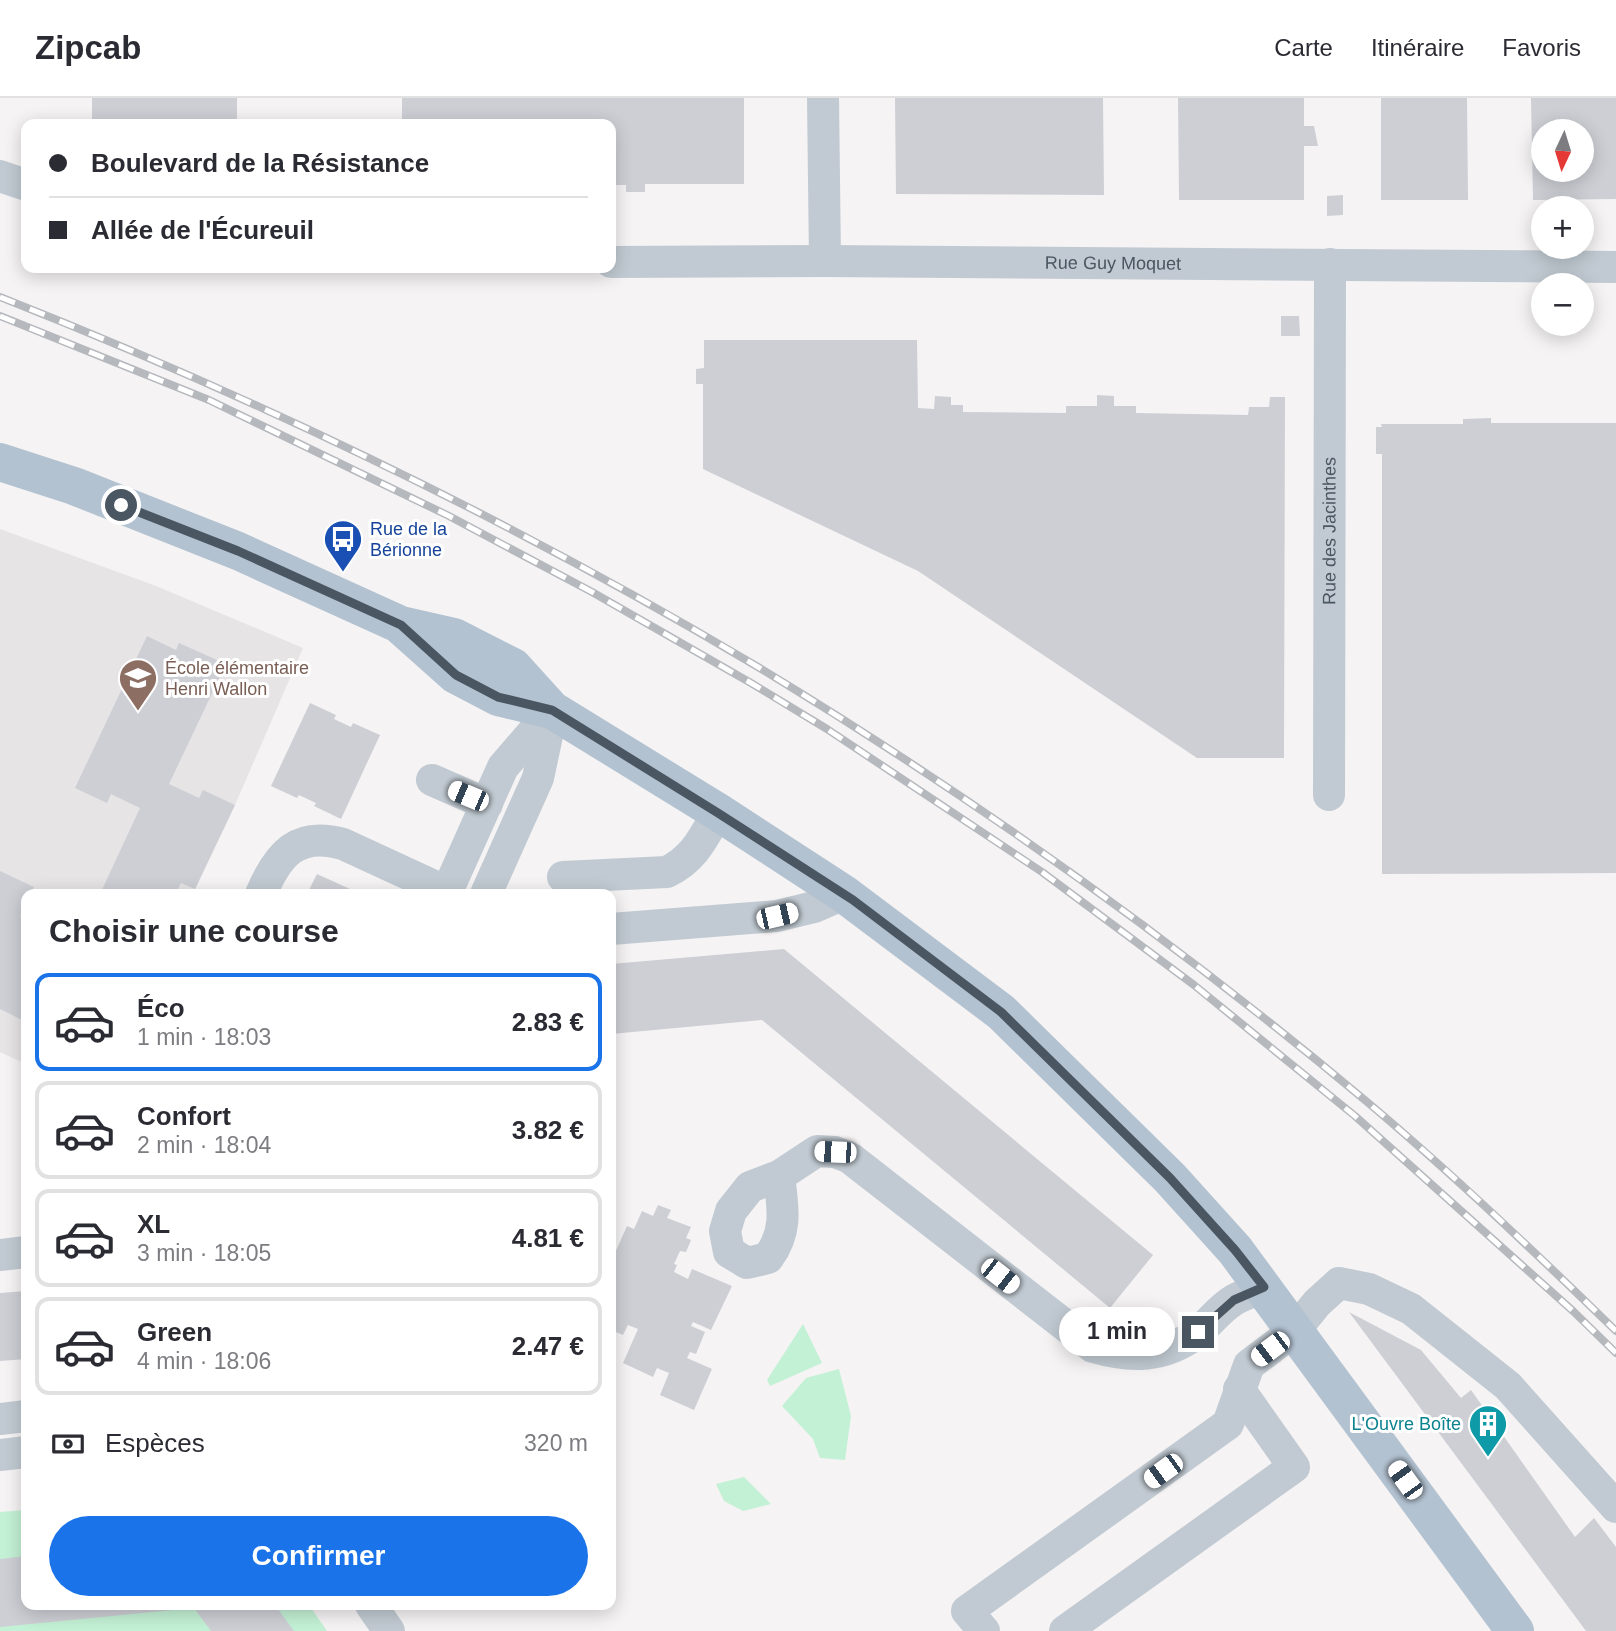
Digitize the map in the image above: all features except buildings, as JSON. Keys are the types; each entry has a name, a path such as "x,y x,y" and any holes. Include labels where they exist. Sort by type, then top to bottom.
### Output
{"main road":[{"path":"0,462 74,486 238,551 401,625 454,636 513,667 552,710 844,894 1001,1012 1170,1178 1235,1250 1515,1631"}],"street":[{"path":"823,98 825,261"},
{"path":"0,176 21,183"},
{"name":"Rue Guy Moquet","path":"616,262 1616,267"},
{"name":"Rue des Jacinthes","path":"1329,795 1330,264"},
{"path":"448,889 503,767 552,710"},
{"path":"488,889 538,778 552,710"},
{"path":"432,780 486,804"},
{"path":"562,877 667,872 683,864 691,856 718,813"},
{"path":"263,889 288,849 297,844 327,840 344,844 438,889"},
{"path":"616,929 777,916 814,907 844,894"},
{"path":"779,1176 817,1151 835,1152 850,1158 1093,1347 1119,1355 1173,1349 1198,1332 1234,1300 1264,1287"},
{"path":"0,1255 21,1253"},
{"path":"984,1631 967,1611 1228,1424 1249,1365 1295,1330 1317,1303 1339,1283 1369,1289 1411,1309 1508,1386 1616,1507"},
{"path":"1065,1631 1294,1467 1239,1389"},
{"path":"0,1419 21,1417"},
{"path":"0,1455 21,1453"},
{"path":"374,1610 389,1631"}],"shaded area":[{"name":"École élémentaire Henri Wallon","path":"0,529 156,586 303,648 195,889 21,889 21,1062 0,1052"}],"green space":[{"path":"803,1324 822,1363 770,1386 767,1380"},
{"path":"839,1369 851,1416 845,1460 820,1458 813,1439 782,1406 806,1378"},
{"path":"744,1477 771,1504 743,1511 724,1501 716,1484"},
{"path":"21,1510 21,1610 312,1610 327,1631 0,1631 0,1512"}],"railway":[{"path":"0,297 291,421 481,514 667,614 758,667 916,766 1070,872 1294,1042 1430,1157 1616,1331"},
{"path":"0,316 209,400 449,516 592,592 827,729 1042,872 1194,985 1355,1116 1573,1311 1616,1353"}],"place":[{"name":"Rue de la Bérionne","path":"343,573"},
{"name":"École élémentaire Henri Wallon","path":"138,712"},
{"name":"L'Ouvre Boîte","path":"1488,1458"}],"route":[{"path":"121,505 238,551 401,625 456,675 498,697 552,710 844,894 1001,1012 1170,1178 1235,1250 1264,1287 1234,1300 1198,1332"}]}
